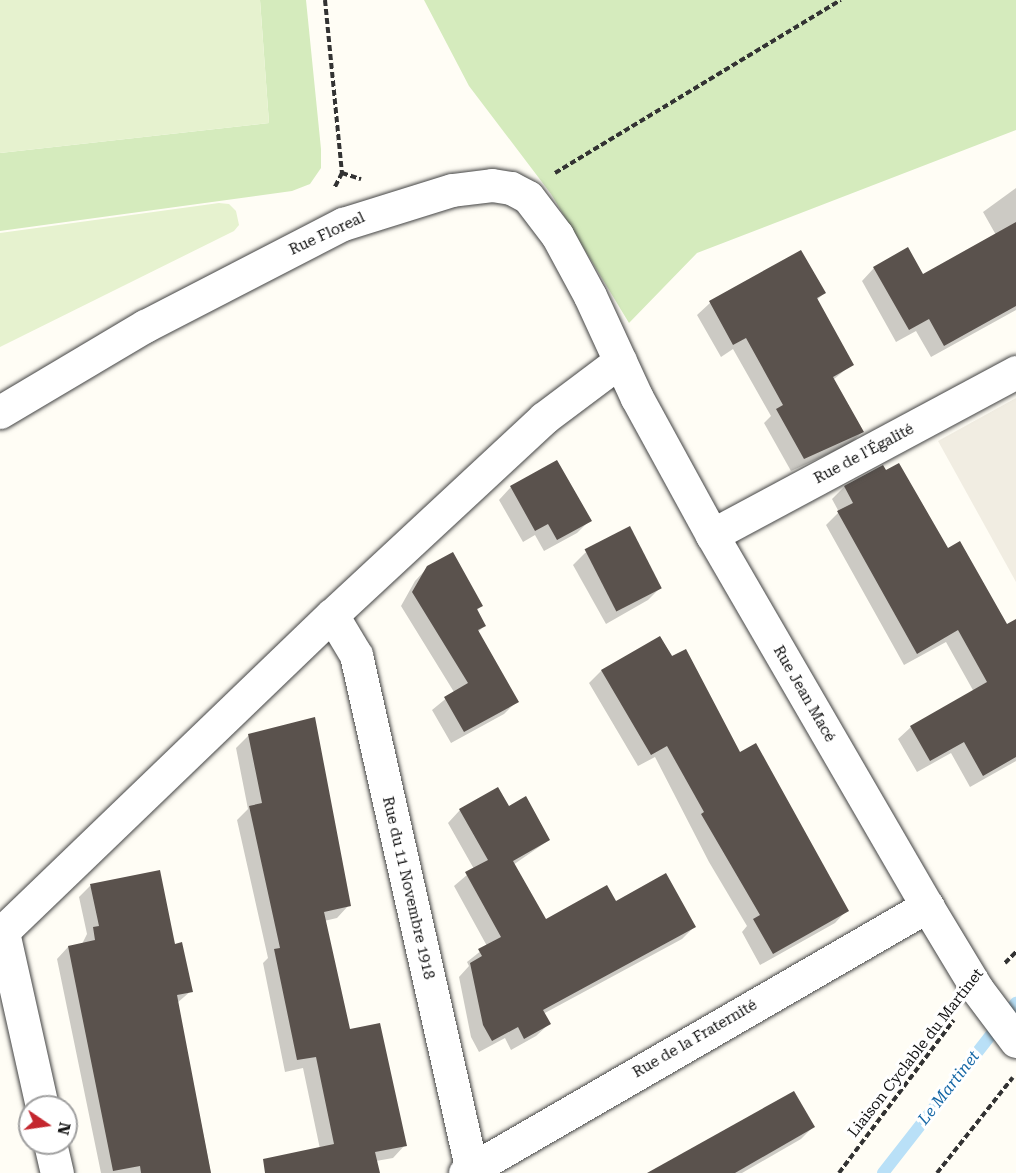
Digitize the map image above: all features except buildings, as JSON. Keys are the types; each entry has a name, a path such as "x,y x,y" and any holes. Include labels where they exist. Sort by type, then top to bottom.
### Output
{"street":[{"name":"Rue Floreal","path":"0,412 146,326 343,224 423,197 492,185 511,188 528,197"},
{"path":"39,1095 1,933 332,615 615,348 557,235 528,197"},
{"name":"Rue Jean Macé","path":"615,348 712,536 927,906 983,996 1014,1039"},
{"name":"Rue de l'Égalité","path":"712,536 948,423 1015,376"},
{"name":"Rue du 11 Novembre 1918","path":"332,615 356,655 468,1170"},
{"name":"Rue de la Fraternité","path":"468,1170 927,906"},
{"path":"53,1155 57,1173"}],"path":[{"path":"325,0 342,173 331,195"},
{"path":"528,197 542,181 841,0"},
{"path":"342,173 423,197"},
{"name":"Liaison Cyclable du Martinet","path":"839,1173 1016,952"},
{"path":"938,1173 1016,1074"}],"green space":[{"path":"0,0 260,0 269,123 0,153"},
{"path":"260,0 306,0 321,149 321,168 310,184 292,191 0,231 0,153 269,123"},
{"path":"424,0 1016,0 1016,130 697,253 629,323 551,194 469,86"},
{"path":"219,203 229,204 236,211 239,225 234,231 0,347 0,233"}],"shaded area":[{"path":"1016,398 1016,582 938,441"}],"waterway":[{"name":"Le Martinet","path":"883,1173 1016,1003"}]}
